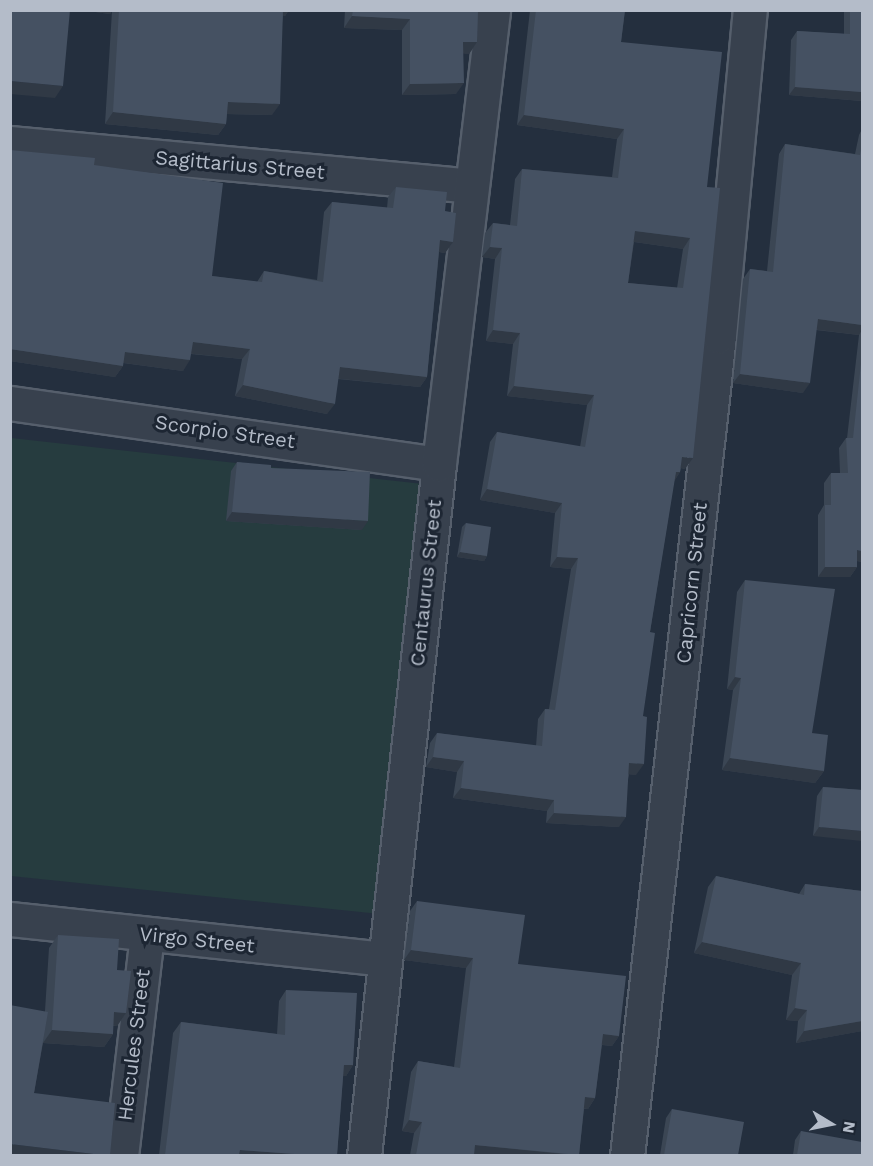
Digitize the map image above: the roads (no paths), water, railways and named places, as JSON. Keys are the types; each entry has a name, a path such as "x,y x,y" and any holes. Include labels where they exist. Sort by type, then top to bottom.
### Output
{"street":[{"name":"Centaurus Street","path":"364,1155 470,186 493,10"},
{"name":"Capricorn Street","path":"627,1155 719,336 750,10"},
{"name":"Sagittarius Street","path":"10,143 470,186"},
{"name":"Scorpio Street","path":"10,403 439,464"},
{"name":"Virgo Street","path":"10,919 384,959"},
{"name":"Hercules Street","path":"121,1155 147,935"}]}
